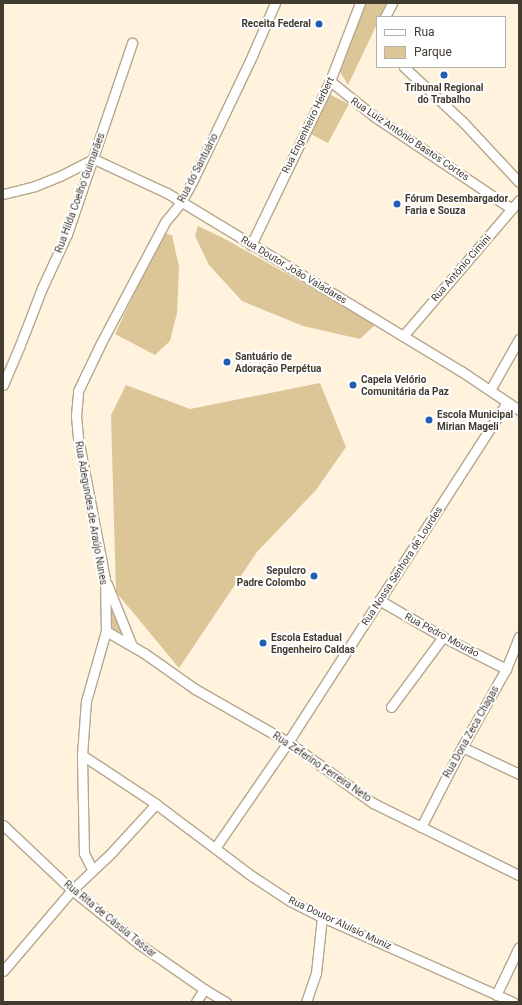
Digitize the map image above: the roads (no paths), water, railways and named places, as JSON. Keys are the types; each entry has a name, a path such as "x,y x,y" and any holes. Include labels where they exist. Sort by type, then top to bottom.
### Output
{"street":[{"name":"Rua do Santuário","path":"78,391 101,343 165,222 181,202 252,56 275,3"},
{"name":"Rua Engenheiro Herbert","path":"251,244 330,81 360,3"},
{"path":"386,16 392,3"},
{"name":"Rua Hilda Coelho Guimarães","path":"3,385 20,346 42,288 67,234 132,43"},
{"path":"405,68 463,122 519,182"},
{"name":"Rua Luiz Antônio Bastos Cortes","path":"330,81 376,117 512,209"},
{"name":"Rua Doutor João Valadares","path":"94,158 167,193 403,336 490,390 519,410"},
{"path":"3,194 35,186 60,176 94,158"},
{"name":"Rua Antônio Cimini","path":"403,336 519,200"},
{"path":"490,390 519,339"},
{"name":"Rua Adegundes de Araújo Nunes","path":"78,391 76,416 78,438 105,579 106,631 86,701 82,755 84,853 92,870"},
{"name":"Rua Nossa Senhora de Lourdes","path":"215,848 288,742 507,402"},
{"path":"105,579 132,646"},
{"name":"Rua Pedro Mourão","path":"379,600 443,637 506,669"},
{"name":"Rua Zeferino Ferreira Neto","path":"106,631 132,646 195,689 288,742 373,803 519,875"},
{"path":"391,707 443,637"},
{"name":"Rua Dona Zeca Chagas","path":"421,827 462,747 506,669 519,637"},
{"path":"462,747 519,774"},
{"name":"Rua Doutor Aluísio Muniz","path":"82,755 156,804 252,876 290,901 322,918 415,957 513,1002"},
{"path":"3,971 72,890 112,852 156,804"},
{"name":"Rua Rita de Cássia Tassar","path":"3,825 72,890 139,944 204,989 226,1002"},
{"path":"306,1002 316,973 322,918"},
{"path":"496,995 519,947"},
{"path":"196,1002 204,989"}],"place":[{"name":"Receita Federal","path":"319,24"},
{"name":"Tribunal Regional do Trabalho","path":"444,75"},
{"name":"Fórum Desembargador Faria e Souza","path":"397,204"},
{"name":"Santuário de Adoração Perpétua","path":"227,362"},
{"name":"Capela Velório Comunitária da Paz","path":"353,385"},
{"name":"Escola Municipal Mirian Mageli","path":"429,420"},
{"name":"Sepulcro Padre Colombo","path":"314,576"},
{"name":"Escola Estadual Engenheiro Caldas","path":"263,643"}]}
